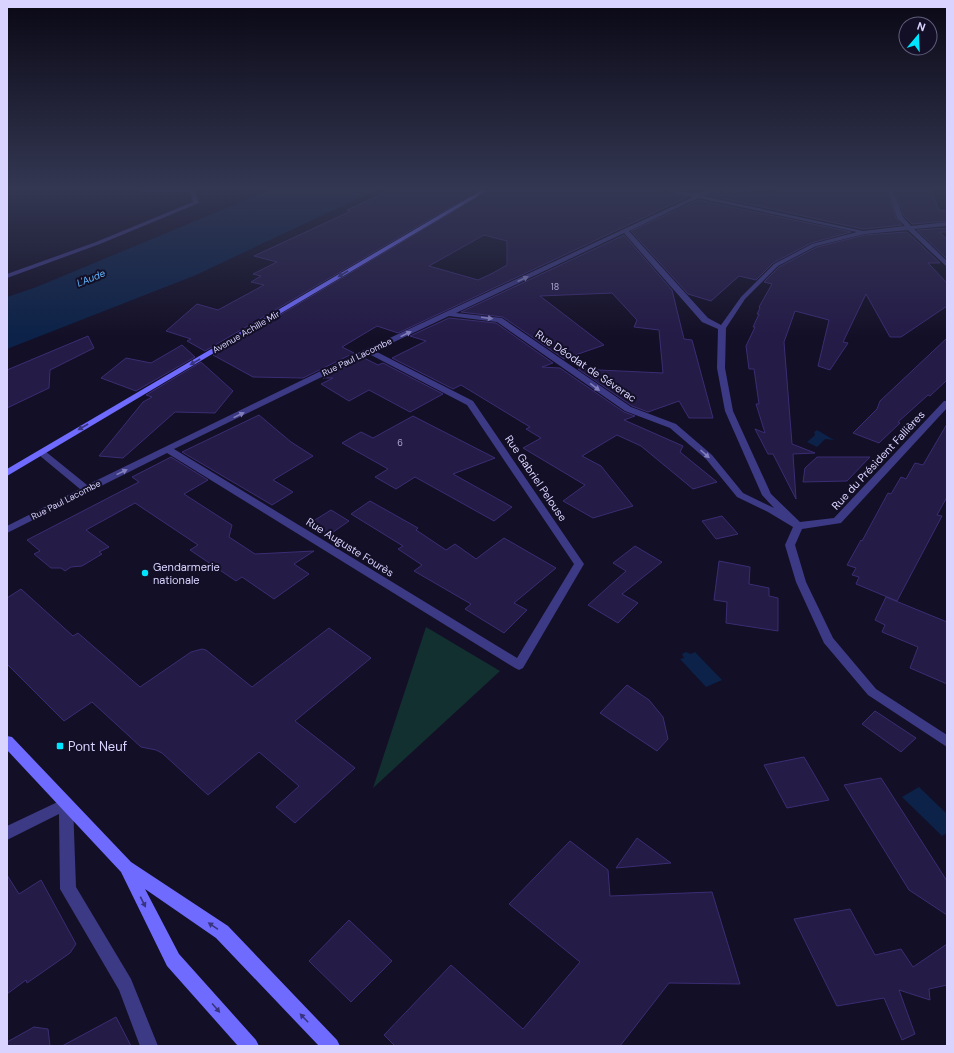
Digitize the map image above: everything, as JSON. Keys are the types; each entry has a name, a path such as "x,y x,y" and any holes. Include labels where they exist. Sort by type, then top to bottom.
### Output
{"street":[{"path":"7,276 107,239"},
{"name":"Avenue Achille Mir","path":"7,473 42,453 57,442 248,332 403,239"},
{"name":"Rue Paul Lacombe","path":"7,530 86,489 169,450 369,351 606,239"},
{"path":"633,239 705,320 722,328"},
{"path":"837,239 814,245 776,265 743,298 722,328 721,368 729,411 767,495 798,526 790,545 801,582 828,640 872,692 947,742"},
{"path":"920,239 947,265"},
{"name":"Rue Déodat de Séverac","path":"448,314 499,320 628,410 673,426 709,456 740,495 771,510 798,526"},
{"name":"Rue Gabriel Pelouse","path":"369,351 470,403 580,564 519,665"},
{"name":"Rue du Président Fallières","path":"798,526 838,521 947,403"},
{"name":"Rue Auguste Fourès","path":"169,450 519,665"},
{"path":"42,453 86,489"},
{"path":"7,741 126,867 222,932 331,1046"},
{"path":"7,834 66,804"},
{"path":"66,804 68,889 125,985 149,1046"},
{"path":"126,867 173,960 250,1046"}],"green space":[{"path":"426,627 500,671 373,788"}],"water":[{"name":"L'Aude","path":"152,239 272,239 196,275 7,349 7,297 34,288"},
{"path":"817,430 834,440 825,439 817,447 807,442 815,435 814,432"},
{"path":"686,652 691,654 695,652 722,680 706,687 680,659 684,658 682,654"},
{"path":"919,787 947,814 947,833 942,836 902,797"}],"building":[{"path":"290,239 396,239 205,351 187,341 191,339 166,331 197,304 218,310 264,285 251,282 261,276 253,274 277,262 254,256"},
{"path":"407,239 477,239 429,266 478,280 507,265 507,241 500,239 598,239 398,333 377,326 342,347 354,353 303,378 253,377 213,355"},
{"path":"615,239 628,239 672,290 684,339 692,340 713,418 689,418 679,401 648,412 632,406 578,369 663,373 659,330 634,327 637,320 612,293 540,296 604,345 564,359 503,317 461,312"},
{"path":"638,239 825,239 811,243 773,263 756,280 739,276 711,301 688,294"},
{"path":"848,239 915,239 940,263 928,263 947,283 947,306 901,337 890,337 866,294 843,342 848,343 830,370 818,366 829,320 795,311 784,342 792,444 815,453 793,454 796,499 773,454 768,454 755,429 765,433 756,404 759,404 754,369 749,369 746,346 755,327 753,327 759,314 757,314 760,308 759,307 772,284 764,282 779,267 817,247"},
{"path":"926,239 947,239 947,259"},
{"path":"449,318 496,323 553,363 542,367 560,368 624,412 635,416 624,420 683,446 680,452 717,482 693,489 641,446 617,435 582,456 601,466 633,506 593,518 563,501 585,485 523,448 541,438 526,429 530,427 461,385 453,389 392,358 426,341 410,336"},
{"path":"88,336 94,348 50,370 49,388 7,408 7,370"},
{"path":"947,338 947,380 898,422 900,423 879,443 853,433 877,409 880,401"},
{"path":"182,345 195,357 136,391 101,378 126,358 151,363"},
{"path":"364,358 378,365 383,363 443,394 410,412 369,390 349,401 321,384 333,378 323,378"},
{"path":"201,362 233,391 215,413 175,412 123,458 99,456 143,402 152,397 146,395"},
{"path":"259,415 291,442 313,456 273,480 293,492 272,505 182,452"},
{"path":"413,416 495,458 453,474 512,507 494,521 415,477 396,489 375,477 388,469 342,443 361,432 373,438"},
{"path":"947,424 947,497 937,515 942,516 897,601 856,584 859,577 852,575 856,568 847,565 861,540 862,541 888,493 891,494 901,477 906,479 915,463 923,465"},
{"path":"171,457 208,480 184,494 232,525 229,537 255,554 314,551 294,564 309,574 274,599 242,577 236,581 190,550 198,545 135,503 86,530 109,547 99,552 102,554 82,566 71,567 65,571 61,568 51,568 34,554 40,551 27,540 139,482 132,477"},
{"path":"817,457 870,457 847,481 803,482 805,468"},
{"path":"370,501 418,528 416,530 446,550 455,544 476,559 504,538 556,568 514,603 527,610 504,633 465,609 471,604 414,571 422,565 398,549 403,546 351,514"},
{"path":"331,510 349,521 329,535 310,523"},
{"path":"722,516 738,534 716,539 702,521"},
{"path":"635,546 662,562 622,594 638,603 618,623 588,605 626,571 613,563"},
{"path":"719,561 750,567 749,584 769,588 769,596 778,598 778,631 726,623 727,602 714,600"},
{"path":"21,589 73,636 78,633 140,687 191,652 202,649 206,650 252,687 329,628 371,658 295,721 355,768 295,823 276,807 299,786 259,752 208,795 162,753 156,750 141,747 92,702 64,721 7,664 7,598"},
{"path":"886,597 947,622 947,684 910,668 918,647 882,632 885,625 875,620"},
{"path":"627,685 649,700 663,717 668,739 657,751 600,713"},
{"path":"875,711 916,738 901,752 862,724"},
{"path":"804,757 829,800 787,808 764,765"},
{"path":"881,778 947,881 947,915 909,890 844,785"},
{"path":"637,838 671,863 616,868"},
{"path":"570,841 608,870 610,896 712,892 740,984 669,983 620,1046 395,1046 384,1035 451,965 523,1029 580,962 509,904"},
{"path":"7,875 19,894 41,880 76,944 70,953 27,983 26,980 7,994"},
{"path":"850,909 875,955 901,949 913,967 947,944 947,985 929,989 930,1000 899,990 915,1034 902,1040 884,998 837,1006 794,919"},
{"path":"349,920 392,961 351,1002 309,961"},
{"path":"116,1017 131,1046 62,1046"},
{"path":"34,1027 48,1029 50,1046 7,1046 7,1042"}],"place":[{"name":"Gendarmerie nationale","path":"145,573"},
{"name":"Pont Neuf","path":"60,746"}]}
